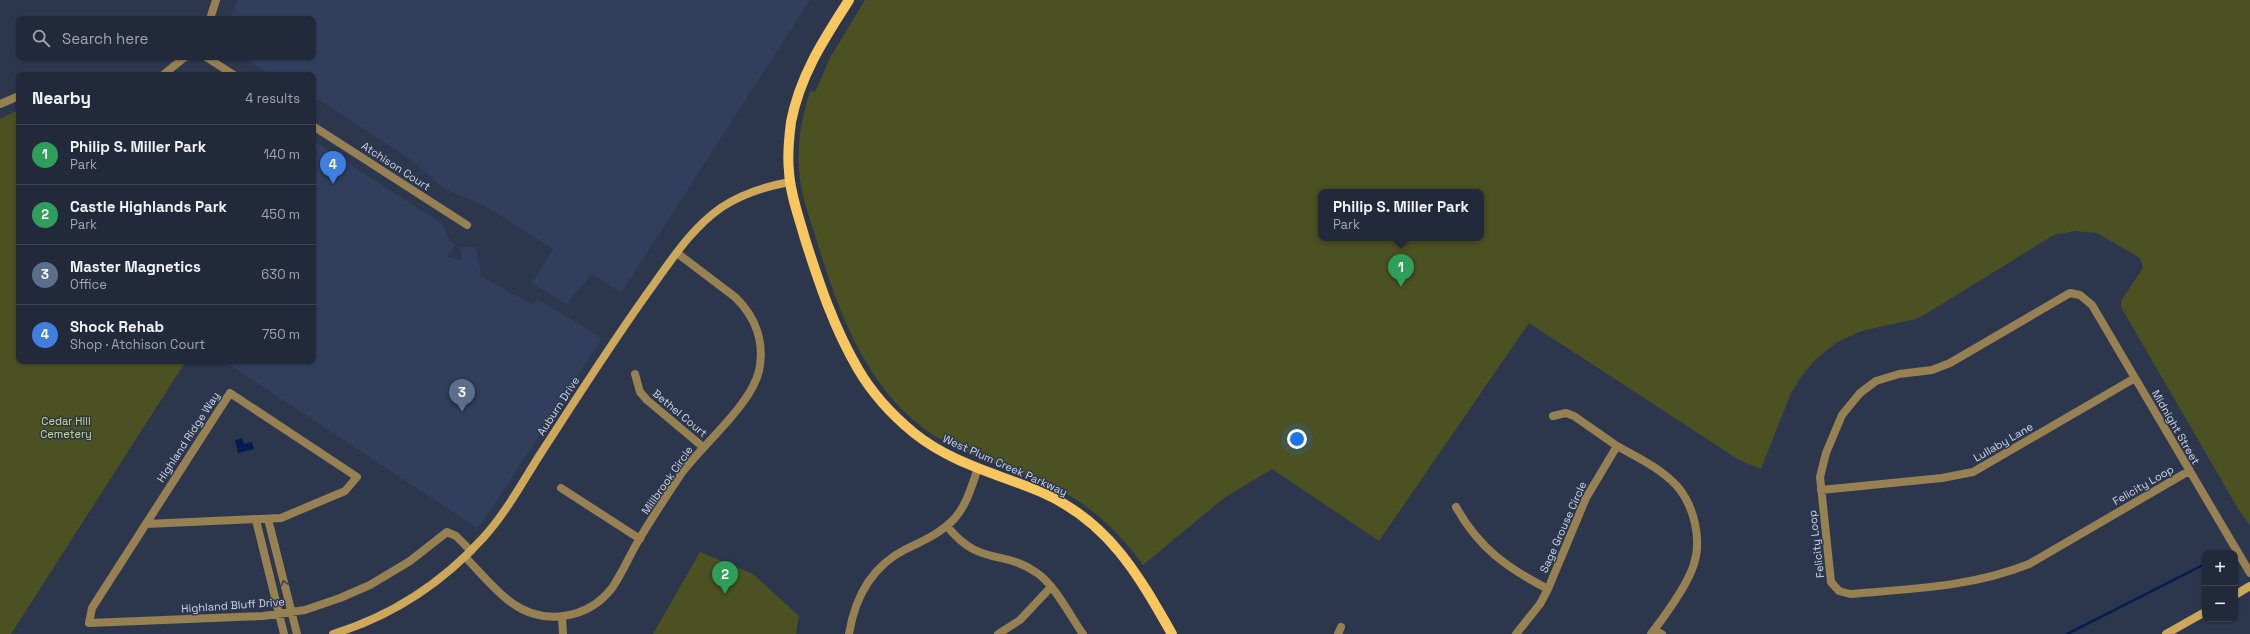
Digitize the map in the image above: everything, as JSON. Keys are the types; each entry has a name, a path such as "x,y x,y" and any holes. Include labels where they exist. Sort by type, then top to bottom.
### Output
{"main road":[{"name":"West Plum Creek Parkway","path":"849,0 818,49 800,88 789,138 790,182 817,276 831,313 858,369 882,403 914,433 944,452 978,468 1055,499 1096,526 1133,567 1172,634"}],"street":[{"path":"211,16 216,0"},
{"path":"167,72 181,60"},
{"path":"211,60 229,72"},
{"path":"0,104 16,97"},
{"name":"Atchison Court","path":"316,128 467,225"},
{"name":"Auburn Drive","path":"333,634 369,622 396,608 431,586 468,554 500,516 616,338 677,253 699,226 723,207 747,194 790,182"},
{"name":"Millbrook Circle","path":"468,554 512,603 541,616 562,617 582,611 606,595 618,578 640,539 680,476 751,390 757,376 760,361 759,340 753,320 744,305 677,253"},
{"name":"Felicity Loop","path":"2080,295 2070,293 2066,295 1950,363 1932,370 1888,376 1868,386 1849,404 1835,430 1821,467 1821,490 1831,582 1839,591 1850,594 1983,580 2006,573 2029,564 2189,471"},
{"name":"Midnight Street","path":"2080,295 2092,305 2250,573"},
{"name":"Bethel Court","path":"635,374 640,392 647,400 703,447"},
{"name":"Lullaby Lane","path":"1821,490 1942,478 1973,472 2135,378"},
{"name":"Highland Ridge Way","path":"89,623 92,608 230,393 357,477 345,491 288,516 268,519"},
{"path":"1553,416 1566,413 1574,416 1673,482 1685,498 1692,513 1697,546 1694,563 1689,576 1656,633"},
{"name":"Sage Grouse Circle","path":"1516,634 1540,604 1548,589 1586,498 1617,446"},
{"path":"849,634 857,601 865,585 875,573 899,553 932,537 947,526 964,504 978,468"},
{"path":"561,488 640,539"},
{"path":"1456,507 1465,523 1490,552 1521,575 1548,589"},
{"path":"146,524 268,519 297,634"},
{"path":"256,520 284,634"},
{"path":"947,526 961,542 973,550 1022,564 1038,573 1051,587 1083,634"},
{"name":"Highland Bluff Drive","path":"89,623 280,614 292,612 340,598 370,585 410,561 447,532 456,536 468,554"},
{"path":"2238,593 2250,586"},
{"path":"998,634 1020,620 1051,587"},
{"path":"2166,634 2202,614"},
{"path":"562,617 563,634"}],"shaded area":[{"path":"237,0 810,0 621,293 592,274 566,304 532,283 553,249 485,206 443,188 413,161 318,99 316,102 316,72 265,72 247,60 316,60 316,16 231,16"},
{"path":"316,143 443,224 448,237 455,246 447,257 460,260 462,257 460,247 476,247 481,276 533,305 537,299 602,338 492,508 477,528 229,364 316,364"}],"green space":[{"path":"865,0 2250,0 2250,525 2240,512 2121,307 2121,301 2143,268 2140,258 2097,233 2075,231 2054,235 1916,319 1861,331 1836,343 1816,359 1803,374 1791,393 1761,469 1739,460 1529,323 1379,541 1272,469 1224,498 1143,565 1112,528 1075,499 1047,484 948,444 935,436 911,418 891,397 873,374 858,348 834,294 803,195 799,159 801,130 810,91 815,92 831,56"},
{"name":"Cedar Hill Cemetery","path":"16,111 16,364 184,364 11,634 0,634 0,119"},
{"path":"700,552 753,574 799,616 796,634 653,634"}],"water":[{"path":"242,438 244,444 252,442 254,449 238,453 235,440"}],"waterway":[{"path":"2067,634 2202,566"}],"place":[{"name":"Shock Rehab","path":"333,184"},
{"name":"Philip S. Miller Park","path":"1401,287"},
{"name":"Master Magnetics","path":"462,412"},
{"name":"Castle Highlands Park","path":"725,594"}]}
